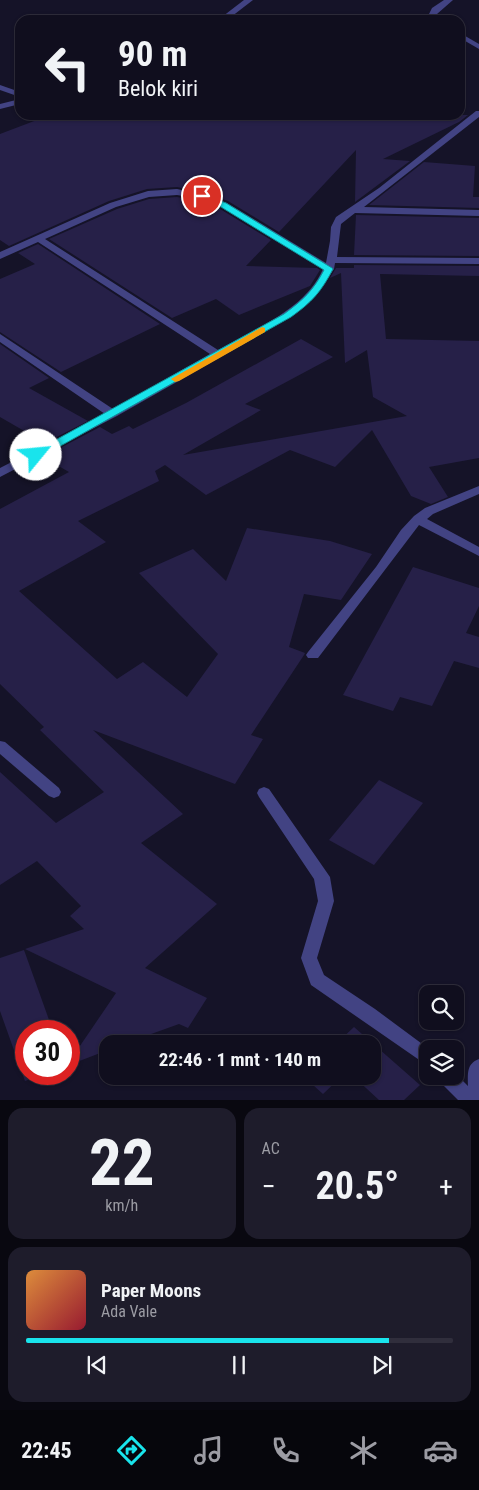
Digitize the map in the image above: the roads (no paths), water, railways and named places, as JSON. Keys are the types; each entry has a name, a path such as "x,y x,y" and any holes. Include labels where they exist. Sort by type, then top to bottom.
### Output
{"street":[{"path":"229,15 249,0"},
{"path":"434,15 435,10 449,0"},
{"path":"465,38 479,47"},
{"path":"0,87 15,93"},
{"path":"0,107 15,102"},
{"path":"0,473 113,414 287,316 308,301 318,289 330,264 335,242 334,228 338,220 355,210 479,113"},
{"path":"0,256 129,199 162,193 191,194 224,205 330,264 479,261"},
{"path":"355,210 479,213"},
{"path":"39,239 218,355"},
{"path":"0,337 113,414"},
{"path":"313,656 418,518 429,511 479,490"},
{"path":"418,518 479,552"},
{"path":"0,746 54,792"},
{"path":"264,792 322,877 326,901 309,958 317,980 369,1014 419,1051"},
{"path":"476,1100 477,1069 479,1067"},
{"path":"455,1085 470,1100"}]}
